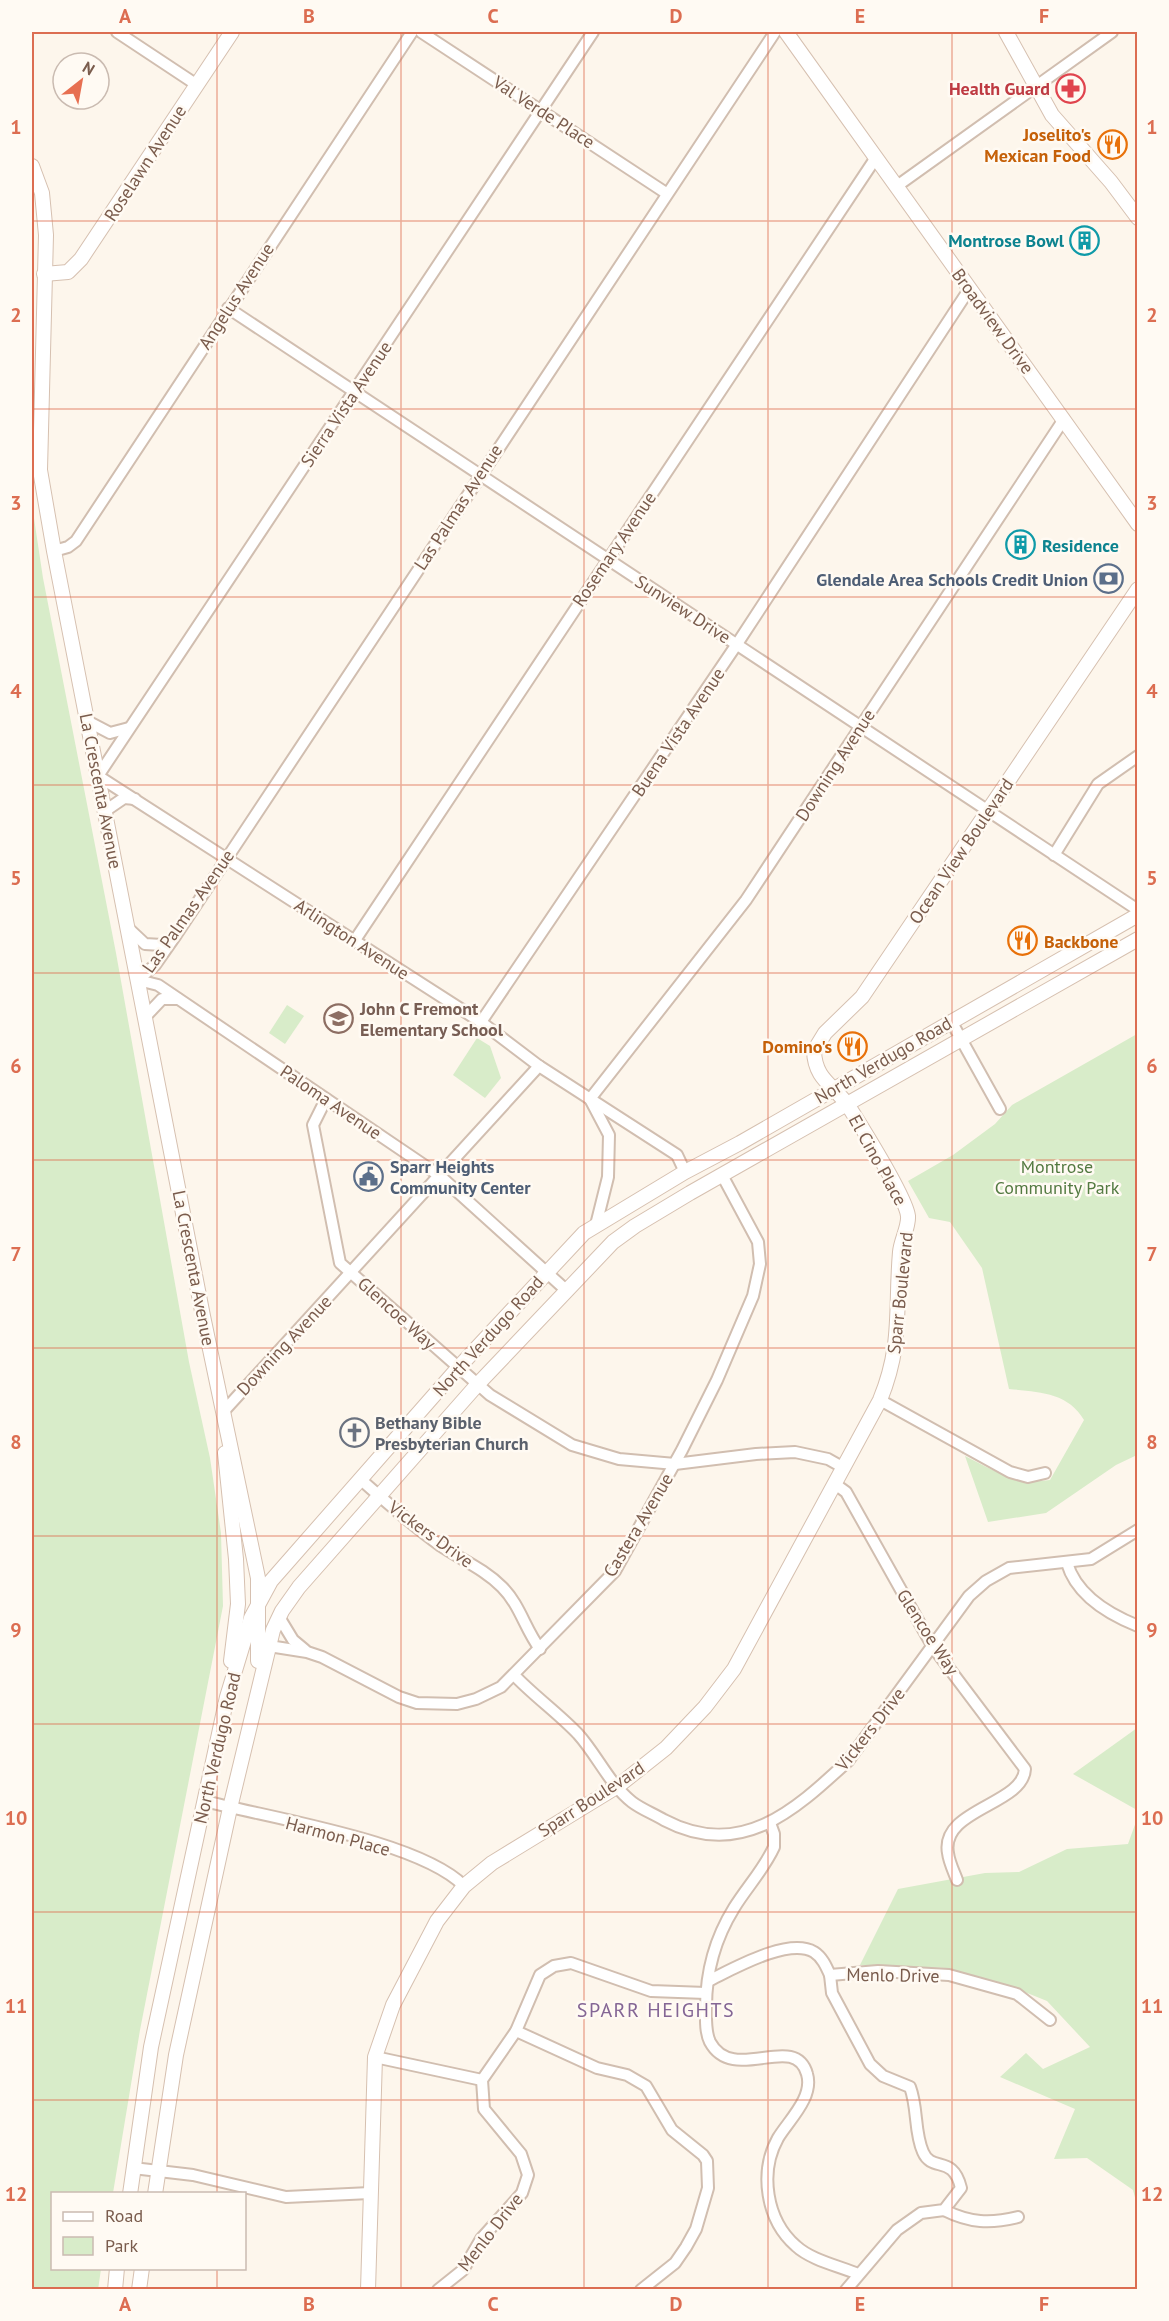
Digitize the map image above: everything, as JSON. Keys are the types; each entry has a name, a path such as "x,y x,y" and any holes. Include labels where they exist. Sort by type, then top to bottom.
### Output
{"main road":[{"name":"Roselawn Avenue","path":"44,274 68,272 81,259 232,32"},
{"name":"Broadview Drive","path":"786,32 1137,524"},
{"path":"1006,32 1062,129 1111,182 1137,218"},
{"name":"La Crescenta Avenue","path":"32,166 42,193 46,235 40,470 145,1017 258,1578 260,1633 255,1708"},
{"name":"Ocean View Boulevard","path":"847,1104 832,1090 816,1069 814,1051 819,1041 862,997 1137,589"},
{"name":"North Verdugo Road","path":"129,2192 151,2047 227,1697 259,1600 282,1568 458,1368 584,1233 685,1172 1137,915"},
{"name":"North Verdugo Road","path":"155,2192 176,2055 230,1808 269,1646 279,1617 299,1587 477,1385 613,1242 635,1226 722,1175 1137,939"},
{"name":"El Cino Place","path":"847,1104 902,1199 908,1217"},
{"name":"Sparr Boulevard","path":"368,2289 375,2057 393,2005 419,1953 437,1921 464,1886 525,1841 618,1786 666,1748 705,1707 734,1669 844,1468 890,1376 898,1341 900,1250 908,1217"},
{"name":"La Crescenta Avenue","path":"223,1412 238,1604 227,1697"},
{"path":"114,2288 117,2270"},
{"path":"139,2289 142,2270"}],"street":[{"path":"117,32 197,85"},
{"name":"Angelus Avenue","path":"54,551 68,547 76,541 412,32"},
{"name":"Val Verde Place","path":"421,32 666,193"},
{"name":"Sierra Vista Avenue","path":"98,776 593,32"},
{"name":"Las Palmas Avenue","path":"138,980 155,965 176,935 479,474 775,32"},
{"path":"897,186 1112,32"},
{"name":"Rosemary Avenue","path":"354,940 875,159"},
{"name":"Buena Vista Avenue","path":"481,1022 737,644 970,288"},
{"name":"Sunview Drive","path":"228,308 1137,910"},
{"name":"Downing Avenue","path":"590,1099 746,900 1064,419"},
{"path":"87,721 110,733 125,731 131,726"},
{"path":"1054,855 1098,784 1137,756"},
{"name":"Arlington Avenue","path":"98,776 481,1022 539,1066 677,1155 685,1172"},
{"path":"105,811 124,798 135,800"},
{"path":"128,928 137,939 154,946 162,945 176,935"},
{"name":"Paloma Avenue","path":"138,980 158,985 440,1176 566,1290"},
{"path":"145,1017 162,999 179,999"},
{"path":"951,1021 1000,1109"},
{"name":"Downing Avenue","path":"223,1412 539,1066"},
{"name":"Glencoe Way","path":"326,1099 313,1125 339,1260 477,1385 572,1445 620,1459 675,1464 795,1452 828,1459 844,1468"},
{"path":"590,1099 609,1136 608,1177 596,1225"},
{"name":"Castera Avenue","path":"269,1646 307,1652 340,1665 399,1697 417,1703 452,1704 476,1699 501,1687 540,1649 615,1571 675,1464 717,1380 758,1279 760,1253 758,1242 722,1175"},
{"path":"880,1400 1010,1472 1028,1477 1045,1473"},
{"name":"Vickers Drive","path":"360,1479 420,1530 487,1573 504,1588 519,1609 531,1638 540,1649"},
{"name":"Glencoe Way","path":"835,1484 846,1492 933,1647 1023,1763 1025,1777 1021,1782 955,1828 950,1836 947,1852 957,1880"},
{"name":"Vickers Drive","path":"514,1675 578,1734 632,1802 679,1828 700,1834 737,1834 770,1823 824,1784 848,1761 969,1596 986,1581 1010,1568 1091,1559 1105,1553 1137,1530"},
{"path":"1067,1563 1072,1580 1090,1597 1125,1621 1137,1626"},
{"name":"Castera Avenue","path":"279,1617 293,1641 307,1652"},
{"name":"Harmon Place","path":"205,1802 358,1838 445,1870 464,1886"},
{"path":"770,1823 774,1834 774,1847 724,1925 708,1981 706,1993 709,2040 716,2052 743,2062 775,2055 789,2056 800,2062 807,2073 808,2086 801,2104 770,2156 766,2173 773,2212 783,2232 797,2247 858,2274"},
{"name":"Menlo Drive","path":"708,1981 770,1954 801,1947 820,1957 830,1975 878,1971 949,1975 1017,1994 1050,2020"},
{"path":"375,2057 482,2080 516,2031 538,1978 548,1968 564,1963 578,1965 609,1978 651,1991 706,1993"},
{"path":"830,1975 832,1993 870,2064 883,2076 910,2087 915,2098 923,2154 933,2162 950,2167 958,2176 961,2188 944,2210"},
{"path":"516,2031 597,2068 627,2075 646,2086 672,2130 707,2162 708,2188 696,2229 675,2264 641,2289"},
{"name":"Menlo Drive","path":"438,2289 464,2270 481,2239 522,2193 528,2175 521,2154 484,2109 482,2080"},
{"path":"133,2168 193,2175 286,2197 370,2193"},
{"path":"846,2289 897,2230 921,2213 944,2210 961,2218 992,2223 1018,2217"}],"green space":[{"path":"32,505 43,578 116,953 189,1362 210,1458 221,1533 223,1606 140,2030 113,2192 51,2192 51,2270 101,2270 98,2290 32,2289"},
{"path":"287,1005 304,1016 285,1044 269,1033"},
{"name":"Montrose Community Park","path":"1137,1034 1137,1455 1116,1465 1046,1513 988,1522 965,1456 996,1472 1016,1479 1050,1480 1084,1420 1070,1404 1061,1399 1041,1393 1009,1389 982,1268 950,1222 929,1218 908,1181 953,1155 995,1124 1012,1105"},
{"path":"477,1038 490,1046 501,1078 485,1098 453,1075"},
{"path":"1137,1728 1137,1810 1073,1774"},
{"path":"1137,1819 1137,2205 1133,2190 1087,2158 1054,2159 1075,2109 1000,2077 1026,2053 1043,2069 1090,2047 1047,2001 1005,1984 946,1968 860,1965 898,1889 985,1873 1019,1872 1067,1849 1128,1844"}],"place":[{"name":"Health Guard","path":"1071,88"},
{"name":"Joselito's Mexican Food","path":"1112,144"},
{"name":"Montrose Bowl","path":"1085,240"},
{"name":"Residence","path":"1021,545"},
{"name":"Glendale Area Schools Credit Union","path":"1109,579"},
{"name":"Backbone","path":"1023,941"},
{"name":"John C Fremont Elementary School","path":"339,1018"},
{"name":"Domino's","path":"853,1046"},
{"name":"Sparr Heights Community Center","path":"369,1176"},
{"name":"Bethany Bible Presbyterian Church","path":"354,1432"}],"district":[{"name":"SPARR HEIGHTS","path":"656,2010"}]}
